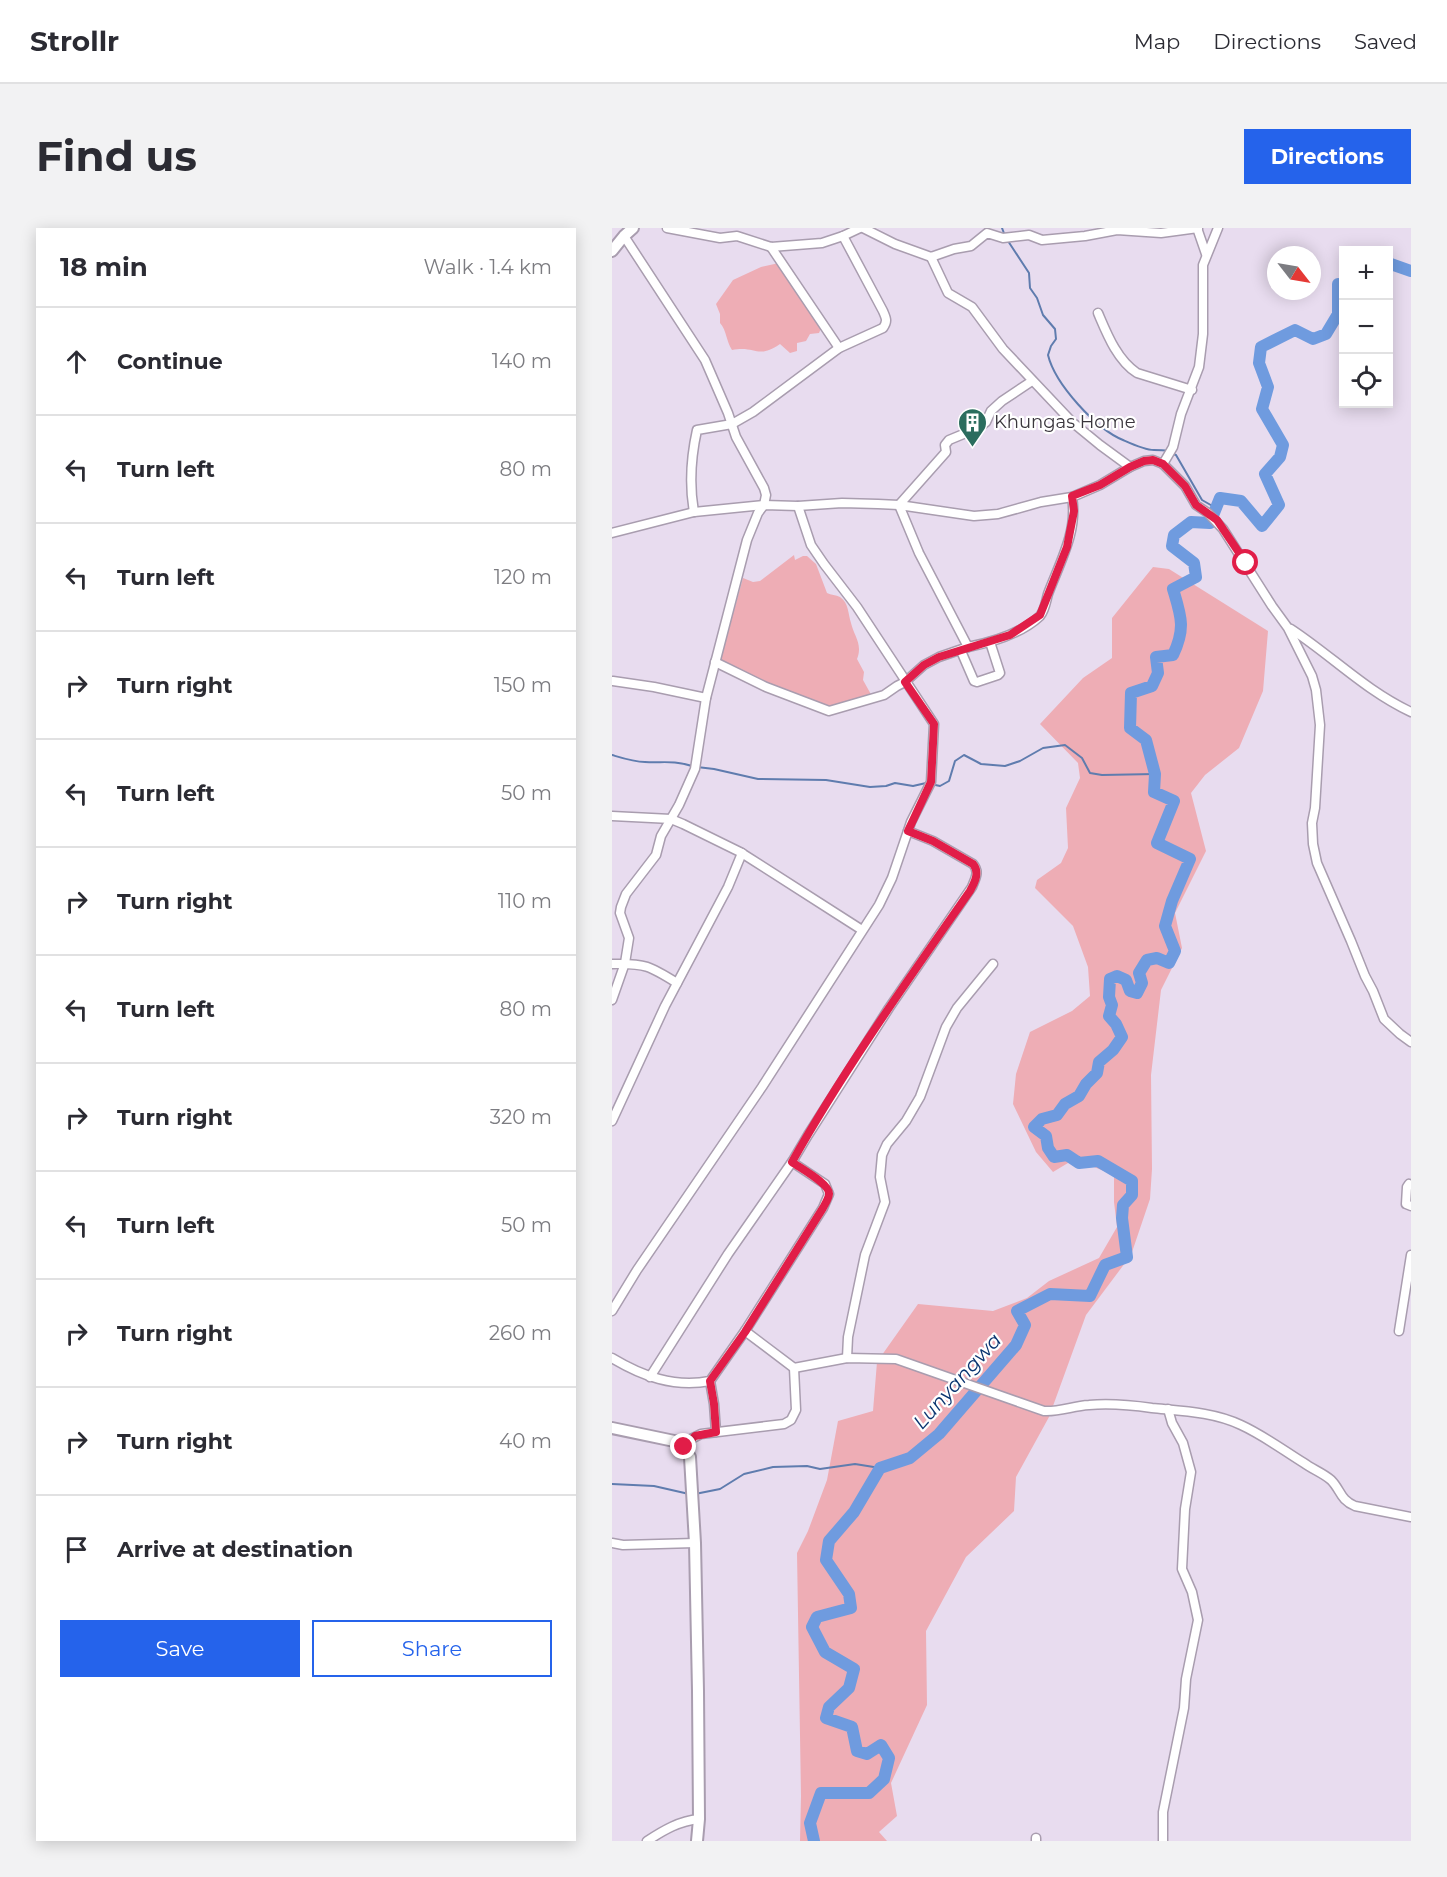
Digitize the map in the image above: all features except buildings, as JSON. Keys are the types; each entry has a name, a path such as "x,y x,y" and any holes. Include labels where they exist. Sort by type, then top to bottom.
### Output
{"street":[{"path":"620,232 633,228"},
{"path":"667,228 720,238 740,232 771,246 815,244 861,228 896,244 931,256 971,246 987,233 1006,238 1029,235 1042,240 1117,231 1161,233 1197,228 1206,254"},
{"path":"1163,464 1171,451 1201,356 1204,303 1203,265 1218,228"},
{"path":"612,251 620,232"},
{"path":"612,1000 625,963 628,938 620,913 621,907 626,894 656,855 661,836 696,766 706,698 715,662 747,540 758,513 764,505 766,495 736,437 705,360 620,232"},
{"path":"694,512 691,464 697,430 732,424 772,399 839,348 883,327 886,321 877,299 843,236"},
{"path":"771,246 839,348"},
{"path":"931,256 946,291 972,307 1003,349 1086,434 1130,467"},
{"path":"1098,313 1121,359 1129,368 1137,373 1192,390"},
{"path":"899,505 946,452 945,445 949,440 978,428 986,422 992,411 1002,401 1032,381"},
{"path":"612,533 694,512 764,505 798,506 842,502 899,505 974,516 998,514 1072,496 1100,485 1130,467 1150,460 1163,464 1185,486 1196,505 1217,520 1288,628 1312,676 1320,725 1315,808 1311,823 1312,844 1317,863 1383,1019 1411,1042"},
{"path":"715,662 766,687 829,711 884,695 905,682 924,665 939,657 1010,635 1040,615 1067,547 1074,511 1072,496"},
{"path":"899,505 919,553 965,649 974,681 999,674 990,642"},
{"path":"612,1311 637,1270 762,1087 879,905 892,878 908,831 930,784 934,724 857,607 812,545 798,506"},
{"path":"1288,628 1359,681 1411,712"},
{"path":"613,681 706,698"},
{"path":"612,816 671,819 742,853 862,930"},
{"path":"650,1377 722,1264 792,1162 889,1008 970,891 977,875 973,864 933,841 908,831"},
{"path":"612,1122 645,1048 728,887 742,853"},
{"path":"612,964 648,966 677,983"},
{"path":"847,1358 848,1337 865,1255 885,1202 880,1177 882,1155 887,1144 906,1121 920,1097 952,1017 967,994 993,964"},
{"path":"612,1358 650,1377 681,1383 710,1381 745,1332 823,1208 829,1194 825,1184 792,1162"},
{"path":"1411,1185 1407,1187 1406,1204 1411,1206"},
{"path":"1398,1331 1411,1255"},
{"path":"745,1332 794,1368 847,1358 896,1359 1044,1411 1109,1404 1201,1413 1241,1425 1326,1477 1336,1486 1347,1503 1411,1517"},
{"path":"684,1447 695,1436 784,1424 791,1420 796,1410 794,1368"},
{"path":"710,1381 716,1432"},
{"path":"1163,1841 1163,1812 1184,1708 1186,1679 1198,1620 1192,1592 1182,1569 1185,1509 1191,1472 1183,1443 1172,1423 1168,1409"},
{"path":"612,1428 679,1442 690,1457 695,1543 699,1819 697,1841"},
{"path":"612,1543 623,1545 695,1543"},
{"path":"647,1841 668,1828 689,1820 699,1819"}],"shaded area":[{"path":"779,263 822,326 819,333 810,334 806,341 797,343 797,351 790,353 780,344 761,352 746,349 732,350 720,323 720,314 716,304 733,280 761,267"},
{"path":"794,555 795,560 807,556 816,564 827,593 840,597 845,602 859,644 857,659 864,672 863,680 873,698 829,709 790,696 720,660 743,578 753,582 760,581"},
{"path":"1153,567 1169,569 1268,631 1263,691 1239,748 1205,775 1191,793 1206,851 1175,913 1182,948 1161,990 1151,1075 1150,1199 1131,1255 1086,1315 1049,1417 1016,1477 1014,1511 966,1557 926,1631 927,1705 891,1783 897,1816 879,1832 887,1841 800,1841 797,1553 808,1531 827,1480 838,1421 873,1411 877,1362 918,1304 993,1311 1027,1298 1049,1281 1099,1258 1117,1227 1114,1175 1094,1167 1068,1163 1053,1172 1036,1152 1013,1104 1016,1074 1030,1032 1072,1011 1090,996 1088,967 1073,926 1035,888 1037,880 1061,863 1068,848 1066,808 1080,778 1078,763 1040,724 1083,678 1112,658 1112,618"}],"waterway":[{"path":"1002,228 1005,236"},
{"path":"1008,241 1029,273 1030,288 1037,298 1043,315 1055,329 1056,339 1048,355 1052,367 1068,392 1089,416 1112,434 1143,448 1168,451"},
{"path":"1393,265 1411,271"},
{"name":"Lunyangwa","path":"814,1841 810,1823 821,1793 869,1793 884,1779 889,1758 881,1745 867,1754 857,1751 852,1727 826,1718 829,1707 849,1688 854,1669 825,1652 812,1627 817,1617 851,1608 849,1594 826,1560 829,1541 854,1512 880,1468 910,1458 939,1434 1016,1345 1025,1325 1017,1311 1050,1294 1090,1296 1105,1265 1127,1257 1122,1218 1123,1205 1132,1195 1132,1181 1098,1161 1079,1163 1067,1155 1054,1157 1048,1148 1046,1136 1034,1127 1042,1119 1057,1115 1065,1104 1079,1096 1086,1084 1097,1073 1099,1062 1113,1050 1122,1037 1109,1016 1112,1005 1109,997 1110,979 1117,976 1126,980 1130,991 1137,993 1142,983 1139,973 1147,960 1157,958 1169,963 1175,951 1165,926 1172,901 1190,859 1157,843 1174,801 1154,792 1155,774 1146,740 1130,728 1131,693 1152,686 1158,673 1156,657 1173,655 1180,637 1181,622 1173,589 1196,577 1194,563 1172,546 1174,535 1191,522 1210,523 1220,498 1241,501 1262,526 1279,505 1265,474 1280,457 1283,445 1262,409 1268,387 1259,363 1261,347 1295,330 1313,339 1326,334 1338,314 1339,284"},
{"path":"1173,454 1176,455 1202,500 1216,508"},
{"path":"697,767 758,779 826,780 870,787 895,783 913,786 926,783 940,786 949,781 955,761 964,755 981,764 1005,766 1020,761 1043,748 1065,745 1082,758 1090,773 1102,775 1155,774"},
{"path":"612,755 628,760 674,762 692,766"},
{"path":"695,1494 720,1489 744,1474 773,1467 807,1466 820,1469 855,1464 880,1468"},
{"path":"612,1484 654,1486 689,1494"}],"place":[{"name":"Khungas Home","path":"973,448"}],"route":[{"path":"684,1447 695,1436 716,1432 710,1381 745,1332 823,1208 829,1194 825,1184 792,1162 889,1008 970,891 977,875 973,864 933,841 908,831 931,782 934,724 905,682 924,665 939,657 1010,635 1040,615 1067,547 1074,516 1072,496 1100,485 1144,461 1153,460 1163,464 1185,486 1196,505 1217,520 1246,563"}]}
